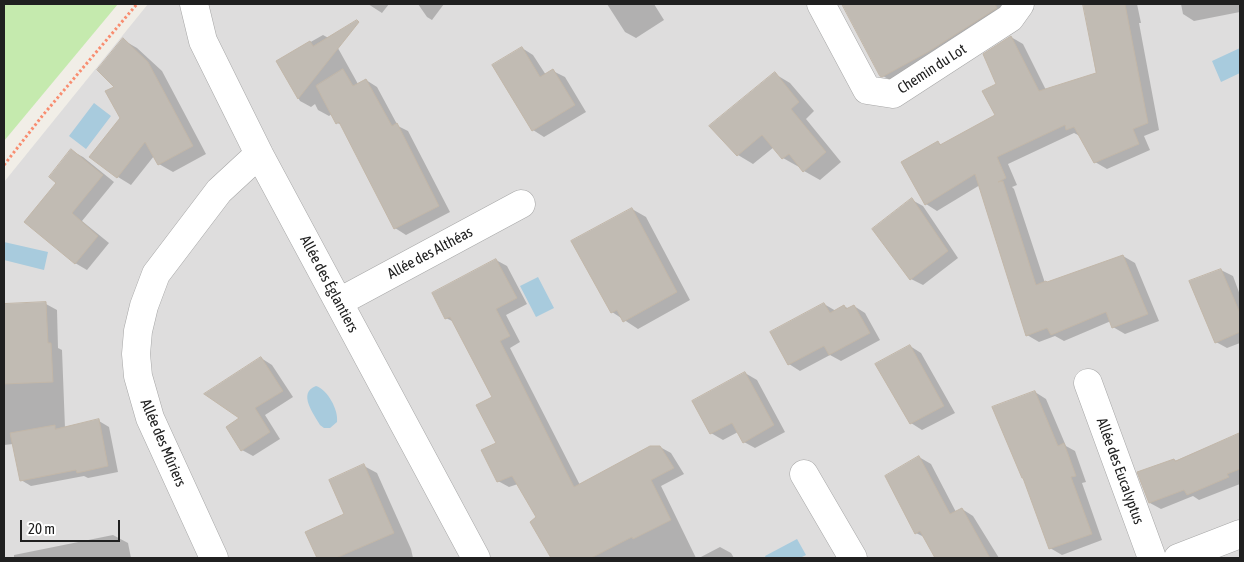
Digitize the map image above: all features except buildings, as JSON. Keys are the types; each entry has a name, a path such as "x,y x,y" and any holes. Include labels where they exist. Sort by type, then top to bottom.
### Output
{"street":[{"name":"Allée des Églantiers","path":"194,4 203,41 259,154 476,558"},
{"name":"Chemin du Lot","path":"821,4 867,90 893,94 953,55 1015,11"},
{"name":"Allée des Mûriers","path":"214,558 147,410 138,376 136,354 138,331 144,306 156,274 219,191 259,154"},
{"name":"Allée des Althéas","path":"339,302 520,204"},
{"name":"Allée des Eucalyptus","path":"1088,384 1152,558"},
{"path":"804,474 852,558"},
{"path":"1178,558 1240,534"}],"path":[{"path":"4,165 42,115 137,4"}],"shaded area":[{"path":"148,4 1240,4 1240,558 4,558 4,182"}],"green space":[{"path":"4,4 118,4 4,141"}],"water":[{"path":"1240,48 1240,73 1221,82 1212,61"},
{"path":"94,103 111,116 86,149 69,136"},
{"path":"4,242 48,252 44,270 4,260"},
{"path":"538,277 554,308 536,317 520,286"},
{"path":"316,386 328,396 336,412 337,422 330,428 324,428 320,425 307,399 310,389"},
{"path":"797,539 806,555 800,558 766,558 765,556"}]}
